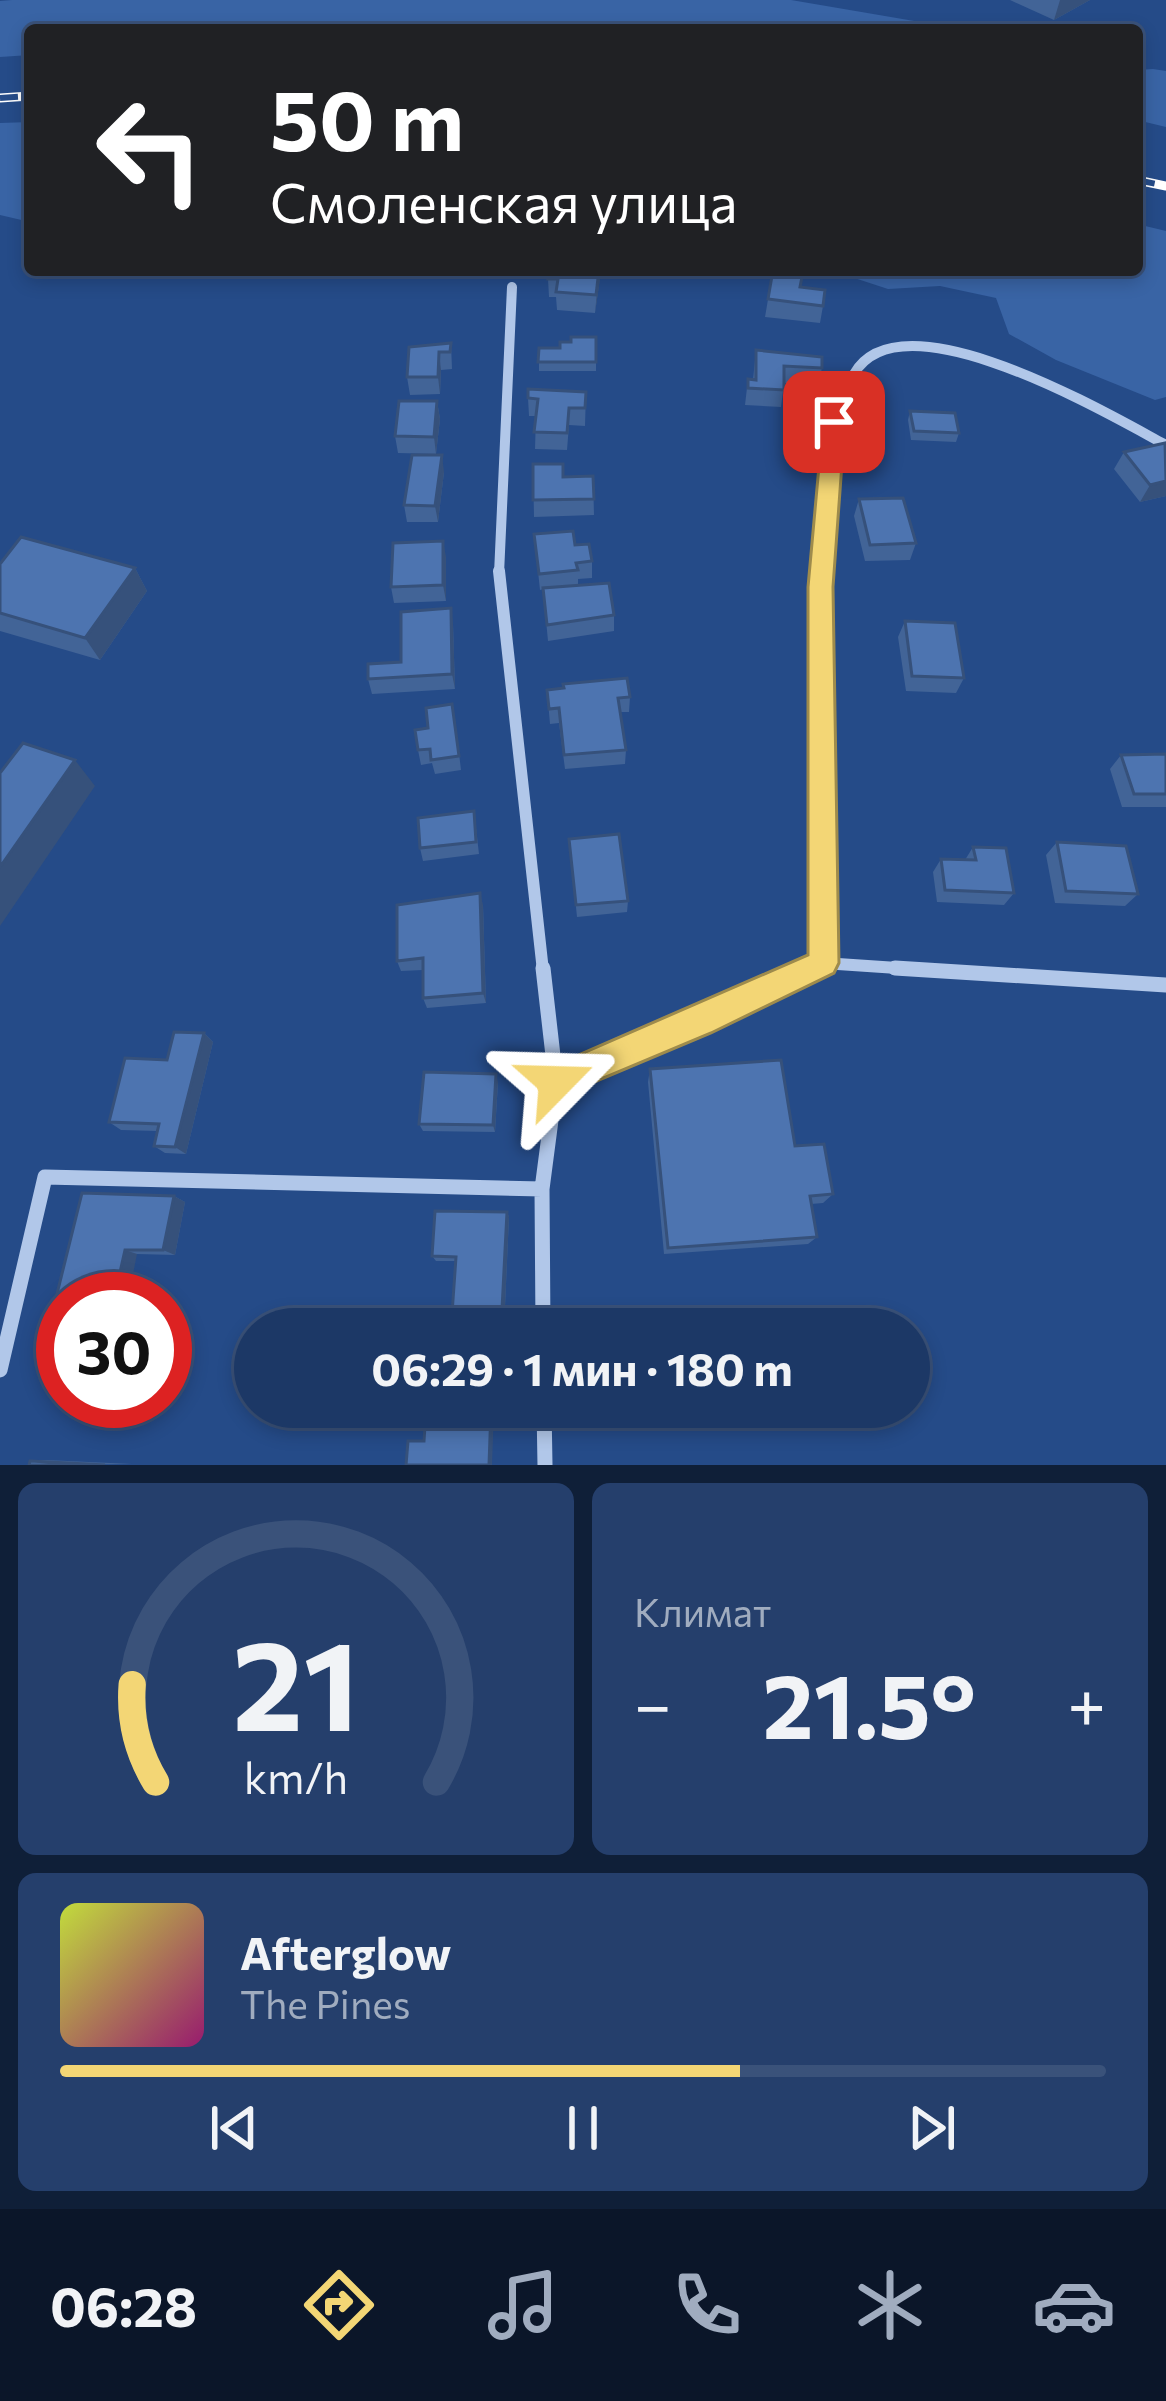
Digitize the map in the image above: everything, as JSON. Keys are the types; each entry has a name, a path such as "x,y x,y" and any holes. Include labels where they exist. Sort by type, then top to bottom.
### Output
{"street":[{"path":"512,287 500,577 556,1082 542,1190 543,1308"},
{"path":"824,963 820,587 834,422 855,370 875,353 901,343 940,347 1070,394 1166,445"},
{"path":"556,1082 700,1022 824,963 1166,985"},
{"path":"0,1370 45,1177 542,1190"},
{"path":"544,1428 545,1465"}],"shaded area":[{"path":"791,0 932,24 24,24 24,55 0,57 0,1"},
{"path":"1143,70 1166,71 1166,127 1143,121"},
{"path":"24,122 24,221 0,215 0,123"},
{"path":"1143,225 1166,231 1166,397 1155,400 1056,360 1009,334 996,298 940,286 888,289 848,276 1143,276"}],"building":[{"path":"598,276 596,295 556,292 558,279 548,279"},
{"path":"772,276 802,276 800,287 825,290 823,306 768,299"},
{"path":"571,337 596,337 596,362 538,362 539,348 560,348 560,342 571,342"},
{"path":"451,343 450,352 439,352 438,377 407,377 409,347"},
{"path":"756,350 822,357 822,368 784,366 784,390 748,388 748,379 756,380"},
{"path":"528,389 586,392 585,408 569,408 567,433 534,432 538,399 528,398"},
{"path":"399,401 437,401 434,437 395,436"},
{"path":"910,411 955,413 959,433 914,431"},
{"path":"1165,443 1166,481 1150,485 1124,452"},
{"path":"412,455 442,455 435,506 404,505"},
{"path":"533,464 563,464 563,477 593,476 594,499 533,500"},
{"path":"903,498 916,543 870,545 859,499"},
{"path":"573,531 575,545 589,544 592,561 576,563 578,570 539,574 534,534"},
{"path":"21,537 135,568 85,638 0,613 0,564"},
{"path":"443,541 443,585 391,587 393,543"},
{"path":"609,583 614,615 547,625 543,588"},
{"path":"451,608 452,674 368,679 368,664 401,662 401,612"},
{"path":"905,621 955,623 964,678 912,676"},
{"path":"627,678 630,697 618,698 626,750 564,755 559,708 549,709 547,690"},
{"path":"452,704 459,756 431,760 430,749 418,750 415,730 428,728 426,708"},
{"path":"23,743 75,760 0,867 0,773"},
{"path":"1166,754 1166,794 1134,794 1121,755"},
{"path":"474,811 476,842 420,848 418,818"},
{"path":"619,834 628,901 576,905 569,839"},
{"path":"1057,842 1126,846 1138,894 1066,891"},
{"path":"973,847 1006,848 1014,893 945,890 941,859 976,860"},
{"path":"480,893 483,993 423,998 423,958 397,961 397,905"},
{"path":"174,1032 204,1033 175,1147 154,1146 159,1124 109,1122 125,1058 167,1060"},
{"path":"781,1060 795,1146 824,1144 833,1194 810,1196 817,1237 668,1248 650,1069"},
{"path":"424,1072 496,1074 493,1125 419,1124"},
{"path":"82,1193 174,1196 163,1250 125,1250 120,1272 62,1272"},
{"path":"435,1211 507,1212 502,1308 452,1308 456,1257 432,1256"},
{"path":"425,1428 490,1428 489,1465 406,1465 408,1441 424,1441"},
{"path":"30,1461 105,1465 29,1465"}],"railway":[{"path":"0,98 24,96"},
{"path":"1143,181 1166,186"}],"route":[{"path":"556,1082 700,1022 824,963 820,587 834,422"}]}
